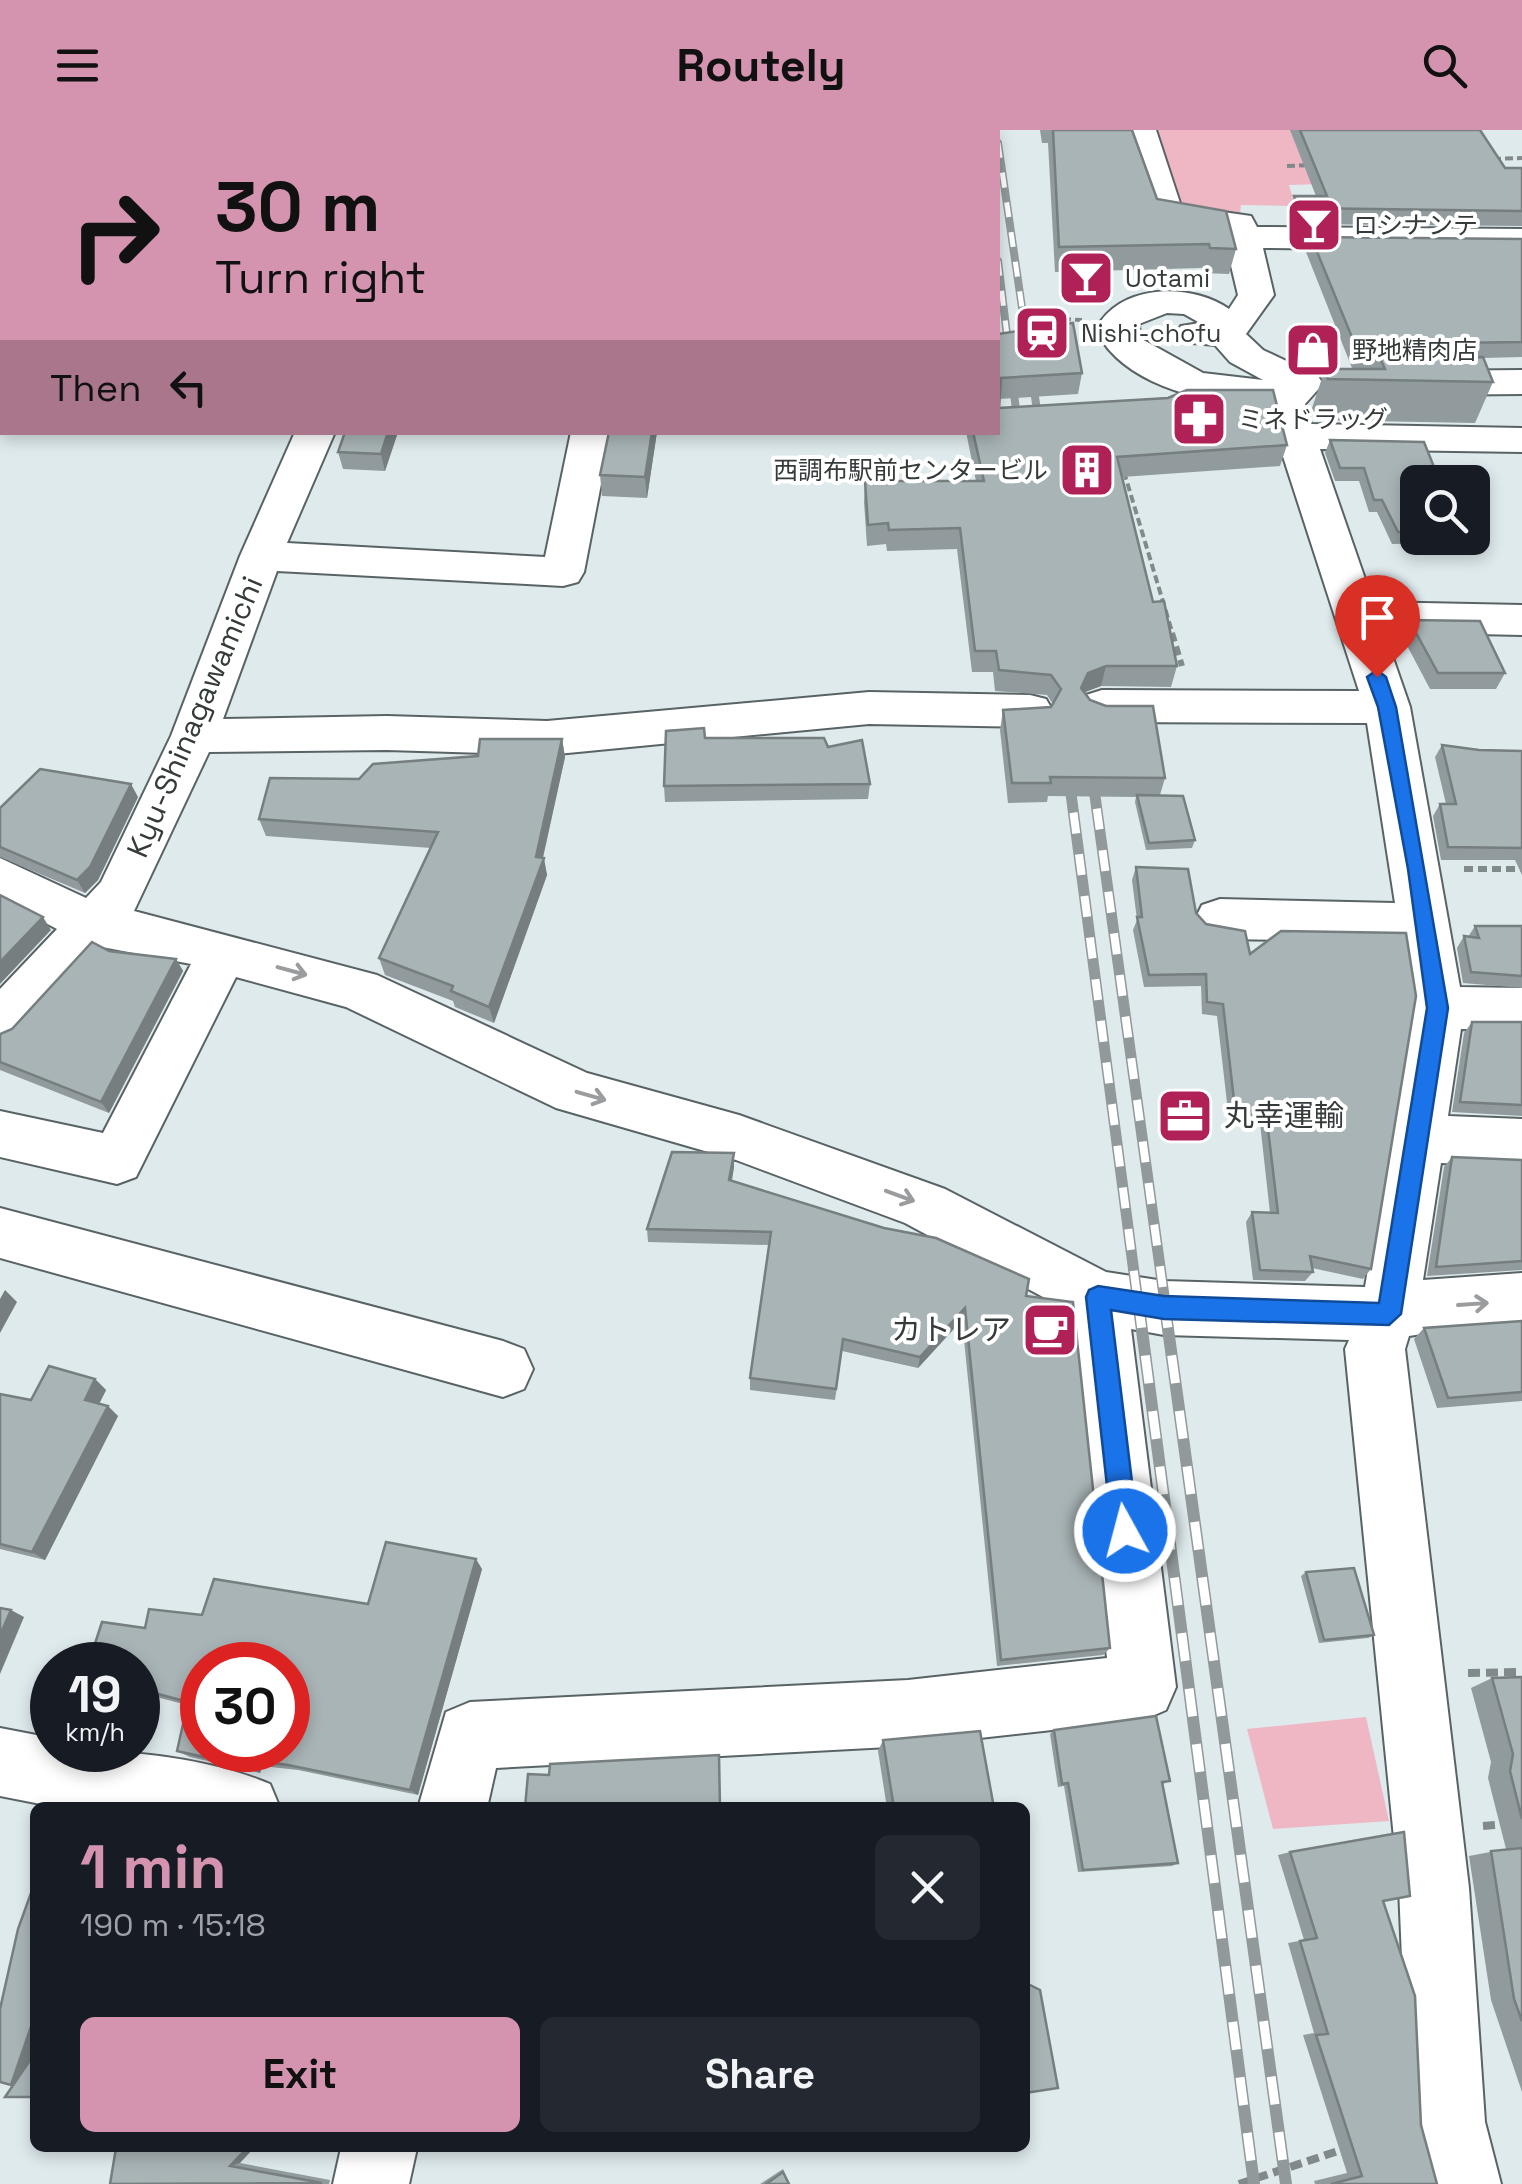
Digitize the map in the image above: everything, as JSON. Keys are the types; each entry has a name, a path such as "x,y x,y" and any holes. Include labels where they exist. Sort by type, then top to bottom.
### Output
{"street":[{"path":"1139,130 1167,214 1239,223 1256,295 1226,366 1176,399 1143,406"},
{"path":"1244,237 1522,240"},
{"path":"1226,366 1209,313 1169,302 1120,321 1121,335 1132,350 1226,366 1267,392 1326,397 1522,440"},
{"path":"1326,397 1522,382"},
{"path":"1326,397 1356,616 1387,707 1438,1008 1389,1314 1376,1349 1434,1888 1447,2122 1463,2184"},
{"name":"Kyu-Shinagawamichi","path":"0,1024 95,926 120,894 194,736 261,556 314,435"},
{"path":"261,556 563,572 590,435"},
{"path":"1356,616 1522,620"},
{"path":"1102,706 1387,707"},
{"path":"194,736 388,734 547,738 868,708 1030,711"},
{"path":"0,877 95,926 145,932 359,990 575,1092 739,1138 925,1206 1098,1297 1164,1308 1389,1314 1422,1307 1522,1300"},
{"path":"1220,919 1422,896"},
{"path":"0,1134 117,1160 222,952"},
{"path":"1438,1008 1522,1009"},
{"path":"1420,1138 1522,1143"},
{"path":"0,1233 504,1369"},
{"path":"454,1802 470,1736 908,1713 1143,1687 1098,1297"},
{"path":"0,1762 214,1802"},
{"path":"371,2184 378,2152"}],"path":[{"path":"1483,159 1522,158"},
{"path":"1287,166 1326,165"},
{"path":"1122,462 1193,706"},
{"path":"1422,896 1522,869"},
{"path":"1239,2184 1283,2166 1356,2146"}],"shaded area":[{"path":"1151,130 1291,130 1357,183 1289,185 1295,206 1241,205 1239,223 1178,216"},
{"path":"1366,1717 1389,1821 1273,1829 1247,1729"}],"building":[{"path":"1053,130 1132,130 1157,199 1226,211 1236,249 1210,248 1209,244 1059,247"},
{"path":"1300,130 1480,130 1505,168 1522,168 1522,211 1299,208 1294,196 1327,196"},
{"path":"1311,237 1522,239 1522,342 1454,343 1458,351 1358,352"},
{"path":"1073,323 1082,373 1001,378 1000,393 1000,334"},
{"path":"1483,357 1493,382 1328,379 1325,369 1385,369 1380,358"},
{"path":"1187,390 1273,390 1287,445 1117,457 1153,602 1164,601 1177,666 1106,666 1088,673 1081,688 1090,700 1106,706 1153,706 1165,778 1050,777 1051,783 1012,783 1003,710 1051,707 1061,689 1051,675 999,670 996,651 975,651 960,528 889,530 888,523 868,525 865,481 984,481 974,435 1000,435 1000,408 1168,398"},
{"path":"344,435 387,435 381,454 338,452"},
{"path":"608,435 652,435 645,477 600,475"},
{"path":"1330,440 1424,442 1433,465 1400,465 1400,532 1382,500 1374,500 1364,468 1340,468"},
{"path":"1409,620 1480,621 1505,673 1438,673"},
{"path":"704,728 705,738 824,738 828,747 862,740 870,784 664,786 666,731"},
{"path":"480,739 562,739 536,857 544,858 489,1007 451,991 453,986 379,958 438,832 259,819 270,778 359,779 373,764 478,756"},
{"path":"1442,745 1522,751 1522,848 1448,847 1440,804 1456,804"},
{"path":"40,769 131,784 90,867 77,880 0,847 0,808"},
{"path":"1137,795 1183,796 1195,840 1149,843"},
{"path":"1136,867 1188,869 1196,913 1206,924 1245,931 1250,954 1281,931 1406,933 1416,996 1371,1269 1310,1256 1313,1272 1260,1270 1252,1212 1278,1213 1266,1112 1235,1109 1223,1004 1207,1002 1206,974 1149,975 1137,917 1142,917"},
{"path":"0,895 43,917 0,962"},
{"path":"1475,926 1522,926 1522,976 1471,972 1464,936 1479,938"},
{"path":"92,942 109,951 176,959 101,1102 0,1062 0,1034 12,1029"},
{"path":"1472,1022 1522,1022 1522,1105 1460,1102"},
{"path":"672,1152 734,1153 729,1180 884,1228 936,1238 1029,1279 1026,1296 1073,1302 1110,1648 1001,1660 965,1308 920,1357 843,1339 836,1389 750,1378 771,1232 647,1229"},
{"path":"1452,1157 1522,1160 1522,1261 1436,1267"},
{"path":"1522,1321 1522,1392 1448,1398 1424,1328"},
{"path":"49,1366 95,1379 85,1400 108,1406 32,1552 0,1544 0,1394 31,1400"},
{"path":"386,1542 476,1559 410,1790 310,1770 310,1642 180,1642 180,1700 160,1695 160,1642 95,1642 102,1622 145,1628 149,1609 202,1615 214,1579 368,1604"},
{"path":"1354,1568 1374,1635 1324,1640 1306,1572"},
{"path":"0,1608 11,1610 0,1635"},
{"path":"1522,1677 1522,1819 1510,1771 1513,1754 1492,1678"},
{"path":"1156,1716 1170,1781 1162,1782 1178,1863 1083,1870 1068,1783 1062,1784 1054,1730"},
{"path":"980,1731 993,1802 893,1802 883,1740"},
{"path":"719,1755 720,1802 526,1802 528,1774 549,1775 550,1764"},
{"path":"1404,1832 1410,1896 1383,1901 1415,1996 1421,2125 1437,2184 1331,2184 1362,2176 1316,2035 1328,2034 1300,1941 1317,1938 1290,1852"},
{"path":"1522,1848 1522,2021 1514,1999 1491,1851"},
{"path":"30,1896 30,2030 11,2085 0,2082 0,2009 18,1929"},
{"path":"1030,1985 1040,1990 1058,2088 1030,2092"},
{"path":"30,2060 30,2097 5,2097"},
{"path":"115,2152 243,2152 230,2166 322,2183 110,2184"},
{"path":"783,2172 789,2184 766,2184"}],"railway":[{"path":"1000,157 1040,431"},
{"path":"1000,278 1019,435"},
{"path":"1091,767 1165,1303"},
{"path":"1068,771 1138,1303"},
{"path":"1138,1300 1254,2184"},
{"path":"1164,1300 1286,2184"}],"place":[{"name":"ロシナンテ","path":"1314,225"},
{"name":"Uotami","path":"1086,278"},
{"name":"Nishi-chofu","path":"1042,333"},
{"name":"野地精肉店","path":"1313,350"},
{"name":"ミネドラッグ","path":"1199,419"},
{"name":"西調布駅前センタービル","path":"1087,470"},
{"name":"丸幸運輸","path":"1185,1116"},
{"name":"カトレア","path":"1050,1330"}],"route":[{"path":"1125,1531 1098,1297 1164,1308 1389,1314 1438,1008 1418,869 1387,707 1377,677"}]}
